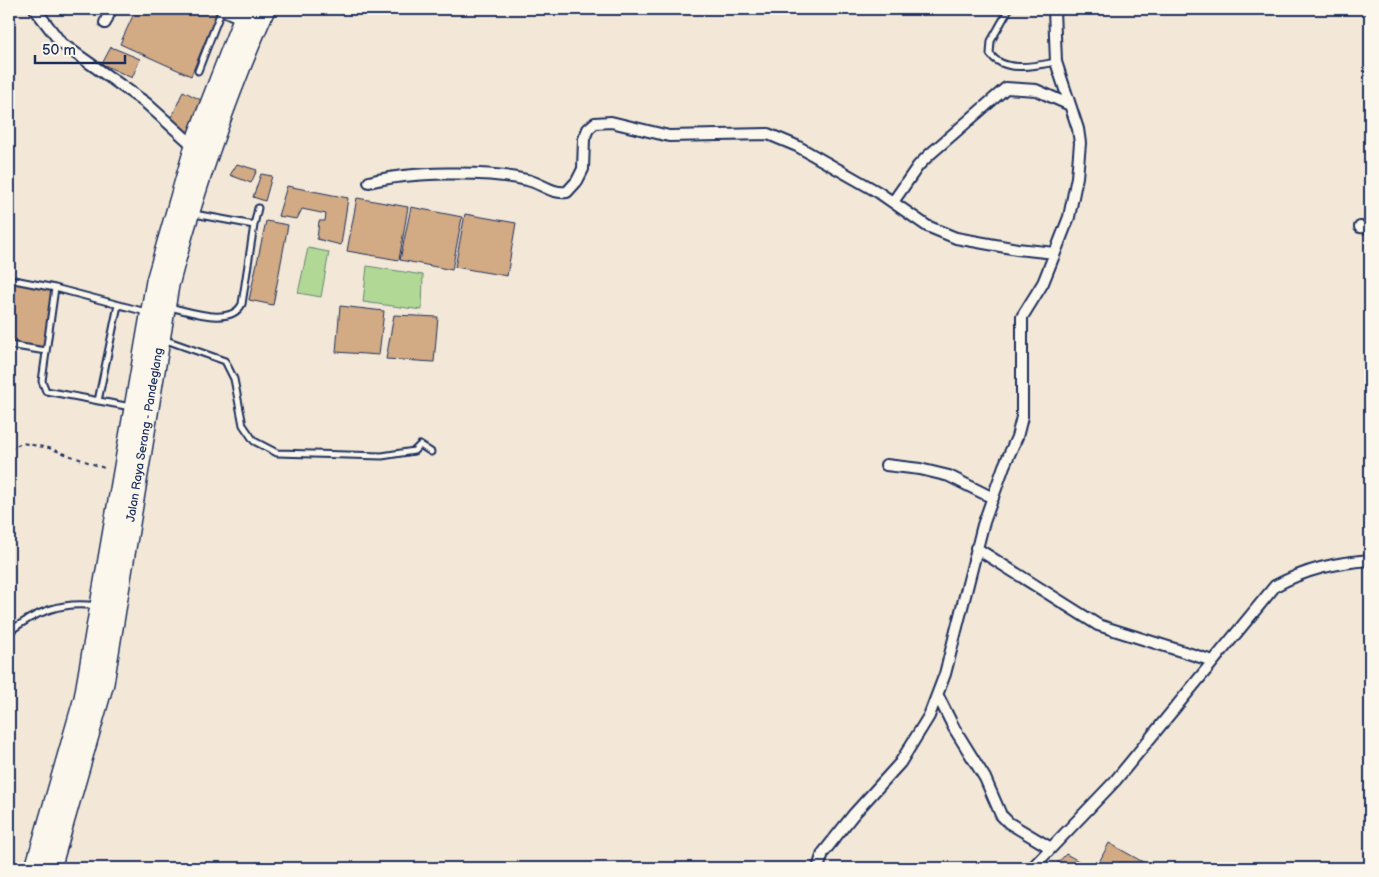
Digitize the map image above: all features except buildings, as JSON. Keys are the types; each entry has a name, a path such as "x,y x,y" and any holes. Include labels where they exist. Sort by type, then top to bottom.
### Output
{"highway":[{"name":"Jalan Raya Serang - Pandeglang","path":"35,868 84,698 121,474 160,338 159,303 189,213 210,124 256,11"},
{"name":"Jalan Raya Serang - Pandeglang","path":"51,868 104,683 140,409 159,303 194,147 210,124"}],"street":[{"path":"35,9 60,43 146,103 194,147"},
{"path":"105,23 111,9"},
{"path":"222,9 256,11"},
{"path":"818,868 823,853 853,815 900,763 929,716 946,674 976,548 1004,466 1018,437 1022,416 1022,317 1042,283 1069,217 1077,177 1080,142 1056,62 1054,9"},
{"path":"893,202 918,166 1006,88 1020,87 1036,90 1070,105"},
{"path":"369,182 408,174 482,175 528,180 557,193 567,192 577,181 583,169 584,139 588,129 595,123 603,122 670,136 768,134 797,146 893,202 927,226 956,238 1017,249 1055,253"},
{"path":"886,465 920,469 949,476 993,498"},
{"path":"976,548 1098,625 1213,661"},
{"path":"1032,868 1115,781 1275,586 1301,572 1338,563 1370,560"},
{"path":"938,696 954,728 985,778 1001,815 1009,823 1051,848"}],"lane":[{"path":"198,71 222,9"},
{"path":"1009,9 991,41 990,54 994,60 1001,64 1018,67 1056,62"},
{"path":"9,279 54,288 118,305 159,303 223,317 237,312 242,304 258,208"},
{"path":"189,213 254,225"},
{"path":"54,288 42,381 46,390 140,409"},
{"path":"98,401 118,305"},
{"path":"160,338 225,362 234,379 243,425 254,441 278,452 382,456 414,451 420,445 431,452"},
{"path":"9,345 46,351"},
{"path":"9,632 27,618 45,610 78,604 99,607"}],"path":[{"path":"9,449 22,443 49,448 121,474"}],"green space":[{"path":"308,248 329,252 321,297 298,293"},
{"path":"367,266 423,275 422,310 363,302"}]}
